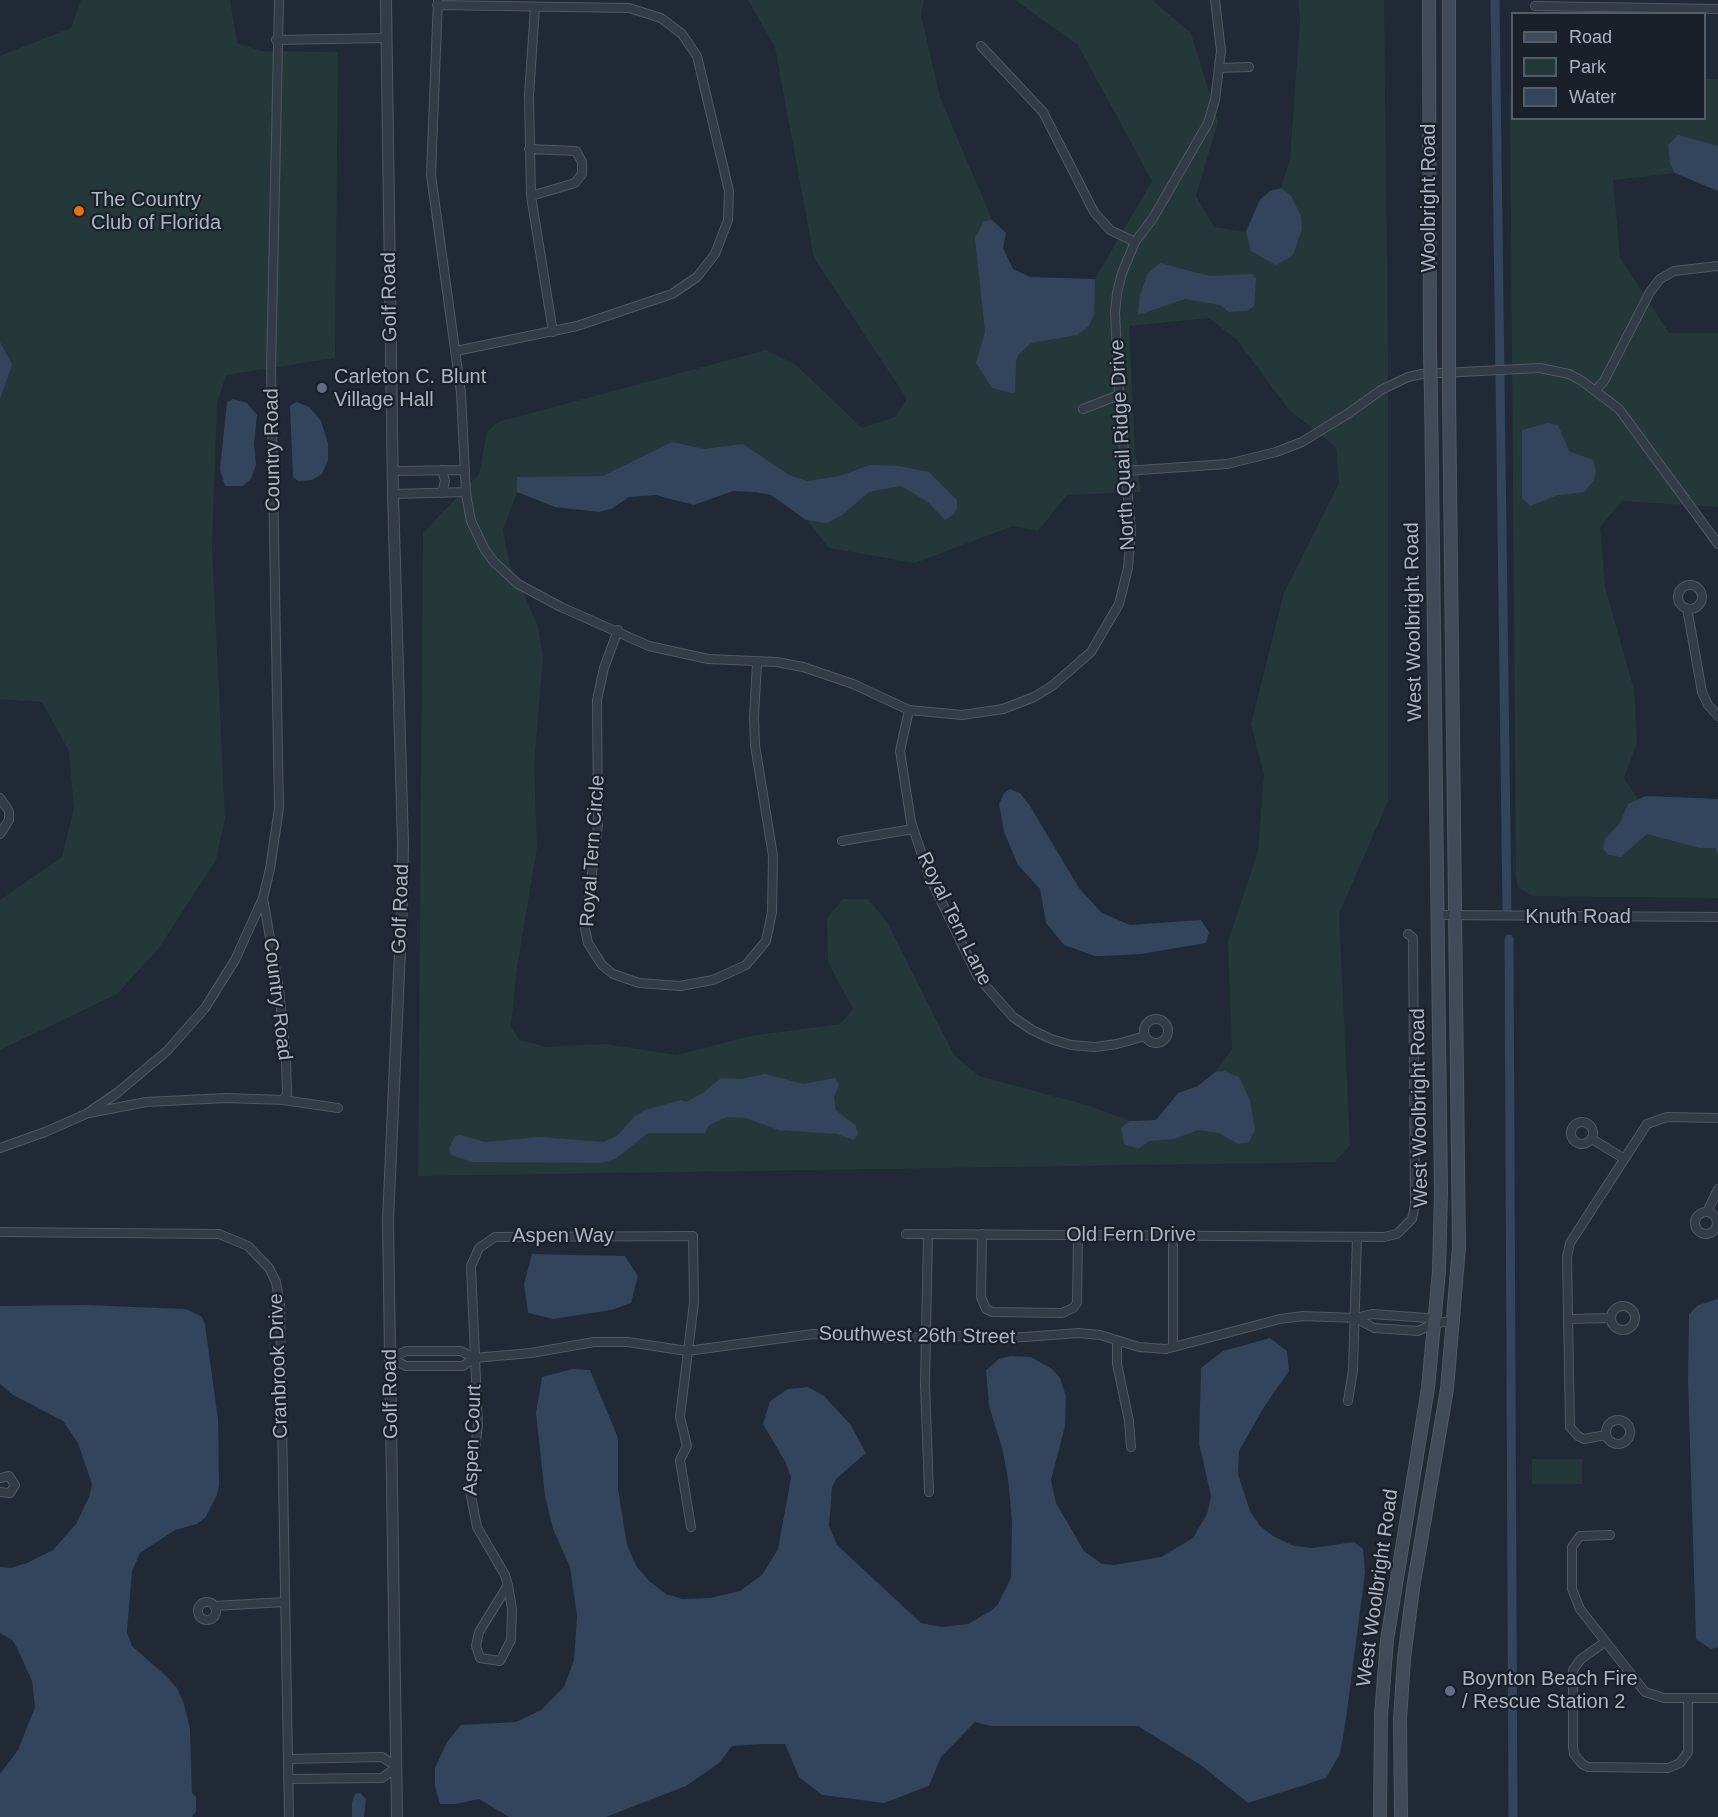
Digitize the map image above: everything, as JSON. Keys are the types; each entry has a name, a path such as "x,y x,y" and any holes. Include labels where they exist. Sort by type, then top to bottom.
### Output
{"main road":[{"name":"Woolbright Road","path":"1430,0 1431,395"},
{"name":"Woolbright Road","path":"1449,0 1449,396"},
{"name":"West Woolbright Road","path":"1380,1817 1381,1715 1387,1640 1424,1417 1435,1323 1441,1217 1431,395"},
{"name":"West Woolbright Road","path":"1401,1817 1400,1719 1407,1632 1442,1422 1455,1321 1460,1213 1449,396"}],"street":[{"name":"Country Road","path":"86,1114 146,1071 187,1030 236,960 263,898 270,870 279,808 271,369 277,135 276,40 279,0"},
{"name":"Golf Road","path":"386,0 393,494 403,865 388,1196 398,1817"},
{"name":"North Quail Ridge Drive","path":"437,2 431,175 456,351 466,492 477,536 485,550 506,574 561,607 618,630 649,646 708,659 757,663 777,662 829,674 909,710 962,716 1003,709 1034,697 1052,686 1091,651 1113,617 1128,568 1131,531 1119,395 1115,313 1117,293 1122,273 1135,242 1158,209 1209,123 1220,68 1220,27 1215,0"},
{"path":"437,2 642,11 661,18 682,34 697,56 729,191 728,220 722,240 707,266 685,286 659,300 553,332 456,351"},
{"path":"1535,6 1564,3 1671,4 1718,9"},
{"path":"535,7 529,96 531,196 553,332"},
{"path":"276,40 386,38"},
{"path":"981,46 1043,112 1094,212 1110,230 1135,242"},
{"path":"1220,68 1250,67"},
{"path":"529,150 576,151 582,162 582,174 575,183 531,196"},
{"path":"1596,390 1604,381 1650,292 1660,279 1682,269 1718,266"},
{"path":"1125,471 1227,464 1276,452 1302,442 1341,419 1394,382 1422,374 1507,371 1532,367 1554,370 1582,381 1596,390 1633,425 1718,544"},
{"path":"1083,409 1119,395"},
{"path":"442,470 445,481 442,493"},
{"path":"393,471 465,470"},
{"path":"393,494 466,492"},
{"path":"1687,608 1702,692 1708,705 1718,716"},
{"name":"Royal Tern Circle","path":"618,630 604,668 597,700 598,825 585,929 588,943 602,965 613,974 639,983 680,986 713,980 746,965 766,941 772,912 773,856 755,744 757,663"},
{"name":"Royal Tern Lane","path":"909,710 902,736 901,766 913,829 928,876 978,977 1013,1017 1032,1030 1071,1045 1095,1047 1145,1036"},
{"path":"0,798 9,811 9,820 0,834"},
{"path":"842,841 913,829"},
{"name":"Country Road","path":"263,898 279,989 286,1060 287,1094 283,1100"},
{"name":"Knuth Road","path":"1437,915 1718,917"},
{"name":"Old Fern Drive","path":"906,1234 1357,1237 1397,1234 1408,1225 1414,1213 1413,938 1408,934"},
{"path":"0,1148 86,1114 146,1102 185,1099 283,1100 338,1108"},
{"path":"1606,1434 1584,1439 1574,1432 1569,1420 1567,1257 1570,1243 1642,1129 1653,1120 1666,1117 1718,1118"},
{"path":"1592,1139 1623,1158"},
{"path":"1707,1212 1718,1189"},
{"name":"Cranbrook Drive","path":"0,1232 219,1234 248,1246 265,1262 276,1282 280,1305 289,1817"},
{"path":"928,1234 925,1401 929,1492"},
{"path":"982,1234 981,1297 986,1309 992,1312 1062,1313 1073,1308 1077,1303 1078,1235"},
{"path":"1173,1235 1173,1347"},
{"name":"Aspen Way","path":"474,1358 471,1266 479,1248 495,1237 693,1236 694,1302 687,1350"},
{"path":"1348,1401 1353,1370 1356,1318 1357,1237"},
{"name":"Southwest 26th Street","path":"390,1358 406,1366 463,1366 474,1358 614,1341 687,1350 813,1334 896,1338 927,1336 1010,1338 1079,1333 1152,1349 1173,1347 1281,1319 1318,1315 1356,1318 1372,1314 1427,1318 1435,1323"},
{"name":"Southwest 26th Street","path":"1356,1318 1374,1328 1418,1331 1435,1323 1455,1321"},
{"path":"1568,1319 1610,1318"},
{"path":"1117,1341 1117,1364 1129,1421 1131,1447"},
{"path":"687,1350 680,1417 687,1446 681,1460 691,1527"},
{"name":"Southwest 26th Street","path":"390,1358 406,1351 461,1351 474,1358"},
{"name":"Aspen Court","path":"474,1358 478,1425 470,1498 477,1527 505,1575 508,1585 512,1609 511,1640 500,1661 480,1658 476,1646 479,1632 508,1585"},
{"path":"0,1478 9,1476 15,1485 10,1493 0,1492"},
{"path":"1610,1535 1580,1536 1572,1547 1574,1597 1605,1642 1645,1692 1657,1697 1718,1698"},
{"path":"213,1606 285,1602"},
{"path":"1605,1642 1581,1659 1573,1670 1573,1748 1582,1764 1588,1767 1668,1768 1680,1763 1688,1752 1688,1698"},
{"path":"288,1759 382,1757 397,1767 382,1778 288,1779"}],"green space":[{"name":"The Country Club of Florida","path":"81,0 230,0 237,43 261,51 338,52 335,358 226,375 217,403 212,546 225,818 216,860 159,948 117,994 0,1050 0,900 62,857 74,809 69,751 42,702 0,699 0,56 71,28"},
{"path":"748,0 924,0 921,15 940,97 992,220 1006,233 1003,248 1013,269 1029,277 1095,279 1152,181 1078,45 1015,0 1152,0 1191,33 1218,122 1196,196 1214,227 1245,232 1260,200 1270,191 1281,188 1290,159 1300,21 1298,0 1384,0 1388,356 1388,801 1339,914 1350,1145 1335,1162 418,1176 423,533 479,474 487,432 498,422 766,350 795,364 862,428 895,417 907,399 814,258 775,47","holes":["1209,318 1237,340 1289,410 1336,447 1339,483 1284,593 1251,724 1264,774 1258,851 1228,941 1232,1049 1215,1072 1198,1086 1178,1093 1158,1119 1149,1121 1130,1121 1090,1106 979,1076 954,1055 887,922 868,899 843,899 827,918 828,962 853,1009 840,1024 750,1036 677,1055 605,1044 546,1047 519,1040 511,1026 517,967 537,847 534,766 543,657 538,626 509,562 503,530 517,492 555,507 599,512 611,509 629,497 656,495 694,505 733,491 756,492 771,495 806,519 829,548 915,563 1013,526 1038,531 1067,495 1141,492 1135,451 1129,326"]},
{"path":"1706,79 1718,79 1718,191 1675,173 1613,180 1620,258 1669,333 1718,333 1718,507 1622,501 1600,527 1605,587 1634,690 1637,743 1624,778 1638,799 1646,796 1718,799 1718,898 1533,896 1518,888 1516,875 1510,97 1511,90 1511,120 1706,120"},
{"path":"1532,1459 1582,1459 1582,1484 1532,1484"}],"water":[{"path":"1678,135 1718,146 1718,191 1675,173 1670,163 1668,145"},
{"path":"1281,188 1291,196 1301,216 1302,229 1293,255 1276,265 1251,251 1246,232 1260,200 1270,191"},
{"path":"992,220 1006,233 1003,248 1013,269 1030,277 1095,279 1094,314 1089,326 1077,335 1031,343 1019,354 1016,361 1015,392 1012,393 992,388 976,363 985,332 975,238 984,221"},
{"path":"1160,263 1209,276 1252,274 1256,278 1254,306 1247,311 1229,312 1220,305 1185,299 1138,315 1140,295 1148,273"},
{"path":"0,342 12,365 0,399"},
{"path":"233,399 247,403 257,415 254,444 256,464 251,479 242,486 225,486 220,469 227,402"},
{"path":"296,402 309,407 321,421 328,443 328,460 322,474 312,480 298,481 293,477 290,406"},
{"path":"1548,423 1558,425 1569,451 1593,460 1596,470 1594,480 1584,492 1558,495 1530,506 1522,498 1522,430"},
{"path":"672,442 704,449 743,444 789,475 807,481 840,476 870,465 899,466 929,472 957,500 957,508 954,514 945,520 928,502 901,486 869,492 842,515 827,523 806,520 771,495 756,492 733,491 694,505 656,495 629,497 611,509 599,512 555,507 517,492 517,477 603,476"},
{"path":"1010,789 1020,793 1030,806 1079,888 1102,913 1130,925 1201,920 1209,932 1206,943 1141,954 1104,956 1095,956 1064,945 1046,923 1040,889 1018,865 1004,832 999,804 1004,793"},
{"path":"1646,796 1718,799 1718,856 1715,848 1700,848 1647,834 1621,857 1609,855 1603,849 1605,839 1620,823 1628,804"},
{"path":"1224,1071 1239,1077 1250,1100 1255,1130 1249,1142 1238,1144 1219,1133 1198,1130 1174,1139 1149,1141 1138,1149 1124,1144 1121,1128 1130,1121 1156,1120 1178,1093 1198,1086 1215,1072"},
{"path":"765,1074 803,1084 835,1078 839,1084 834,1097 836,1110 856,1126 858,1134 854,1140 837,1134 779,1130 746,1118 727,1117 709,1125 705,1133 648,1133 615,1159 600,1163 472,1162 451,1155 449,1148 455,1136 460,1135 485,1142 540,1137 603,1142 617,1136 634,1117 645,1110 681,1100 686,1102 703,1093 721,1078 741,1079"},
{"path":"532,1254 625,1256 638,1276 631,1303 611,1310 553,1319 528,1313 524,1284"},
{"path":"1718,1299 1718,1647 1711,1649 1696,1639 1688,1379 1689,1314 1698,1305"},
{"path":"84,1305 186,1309 202,1317 205,1325 218,1419 219,1485 217,1495 205,1518 197,1524 175,1530 140,1553 132,1571 127,1632 132,1646 177,1688 184,1704 190,1729 192,1793 196,1797 196,1811 192,1817 0,1817 0,1774 18,1750 35,1707 32,1681 16,1646 12,1640 0,1633 0,1567 11,1568 27,1563 53,1550 76,1524 89,1497 92,1484 78,1443 63,1421 13,1395 0,1384 0,1306"},
{"path":"1270,1338 1287,1351 1289,1371 1264,1407 1239,1451 1238,1474 1250,1511 1260,1526 1273,1536 1294,1546 1312,1548 1354,1542 1363,1549 1365,1573 1346,1719 1340,1754 1326,1778 1248,1803 1202,1766 1138,1726 991,1726 975,1722 941,1757 929,1786 884,1803 822,1795 799,1777 785,1744 764,1744 732,1746 719,1763 686,1786 606,1817 509,1817 479,1799 455,1804 440,1804 435,1786 435,1768 447,1742 461,1725 516,1722 541,1710 564,1687 574,1660 577,1616 570,1567 553,1529 545,1496 536,1413 542,1377 572,1369 590,1370 618,1438 618,1489 627,1545 637,1567 649,1581 666,1594 682,1599 710,1598 740,1591 762,1575 778,1549 791,1478 786,1463 763,1424 770,1401 788,1389 808,1387 824,1396 850,1424 866,1453 836,1479 832,1487 829,1526 837,1545 921,1623 942,1627 968,1624 992,1610 998,1604 1011,1578 1012,1522 1008,1478 1002,1448 989,1406 986,1370 999,1359 1010,1356 1031,1357 1052,1369 1060,1378 1066,1396 1065,1426 1051,1480 1056,1503 1084,1551 1102,1564 1114,1565 1161,1557 1193,1538 1207,1514 1211,1496 1199,1443 1201,1368 1223,1351"},
{"path":"360,1793 366,1799 364,1817 352,1817 352,1802 355,1794"}],"waterway":[{"path":"1495,0 1507,909"},
{"path":"1509,939 1513,1817"}],"place":[{"name":"The Country Club of Florida","path":"79,211"},
{"name":"Carleton C. Blunt Village Hall","path":"322,388"},
{"name":"Boynton Beach Fire / Rescue Station 2","path":"1450,1691"}]}
